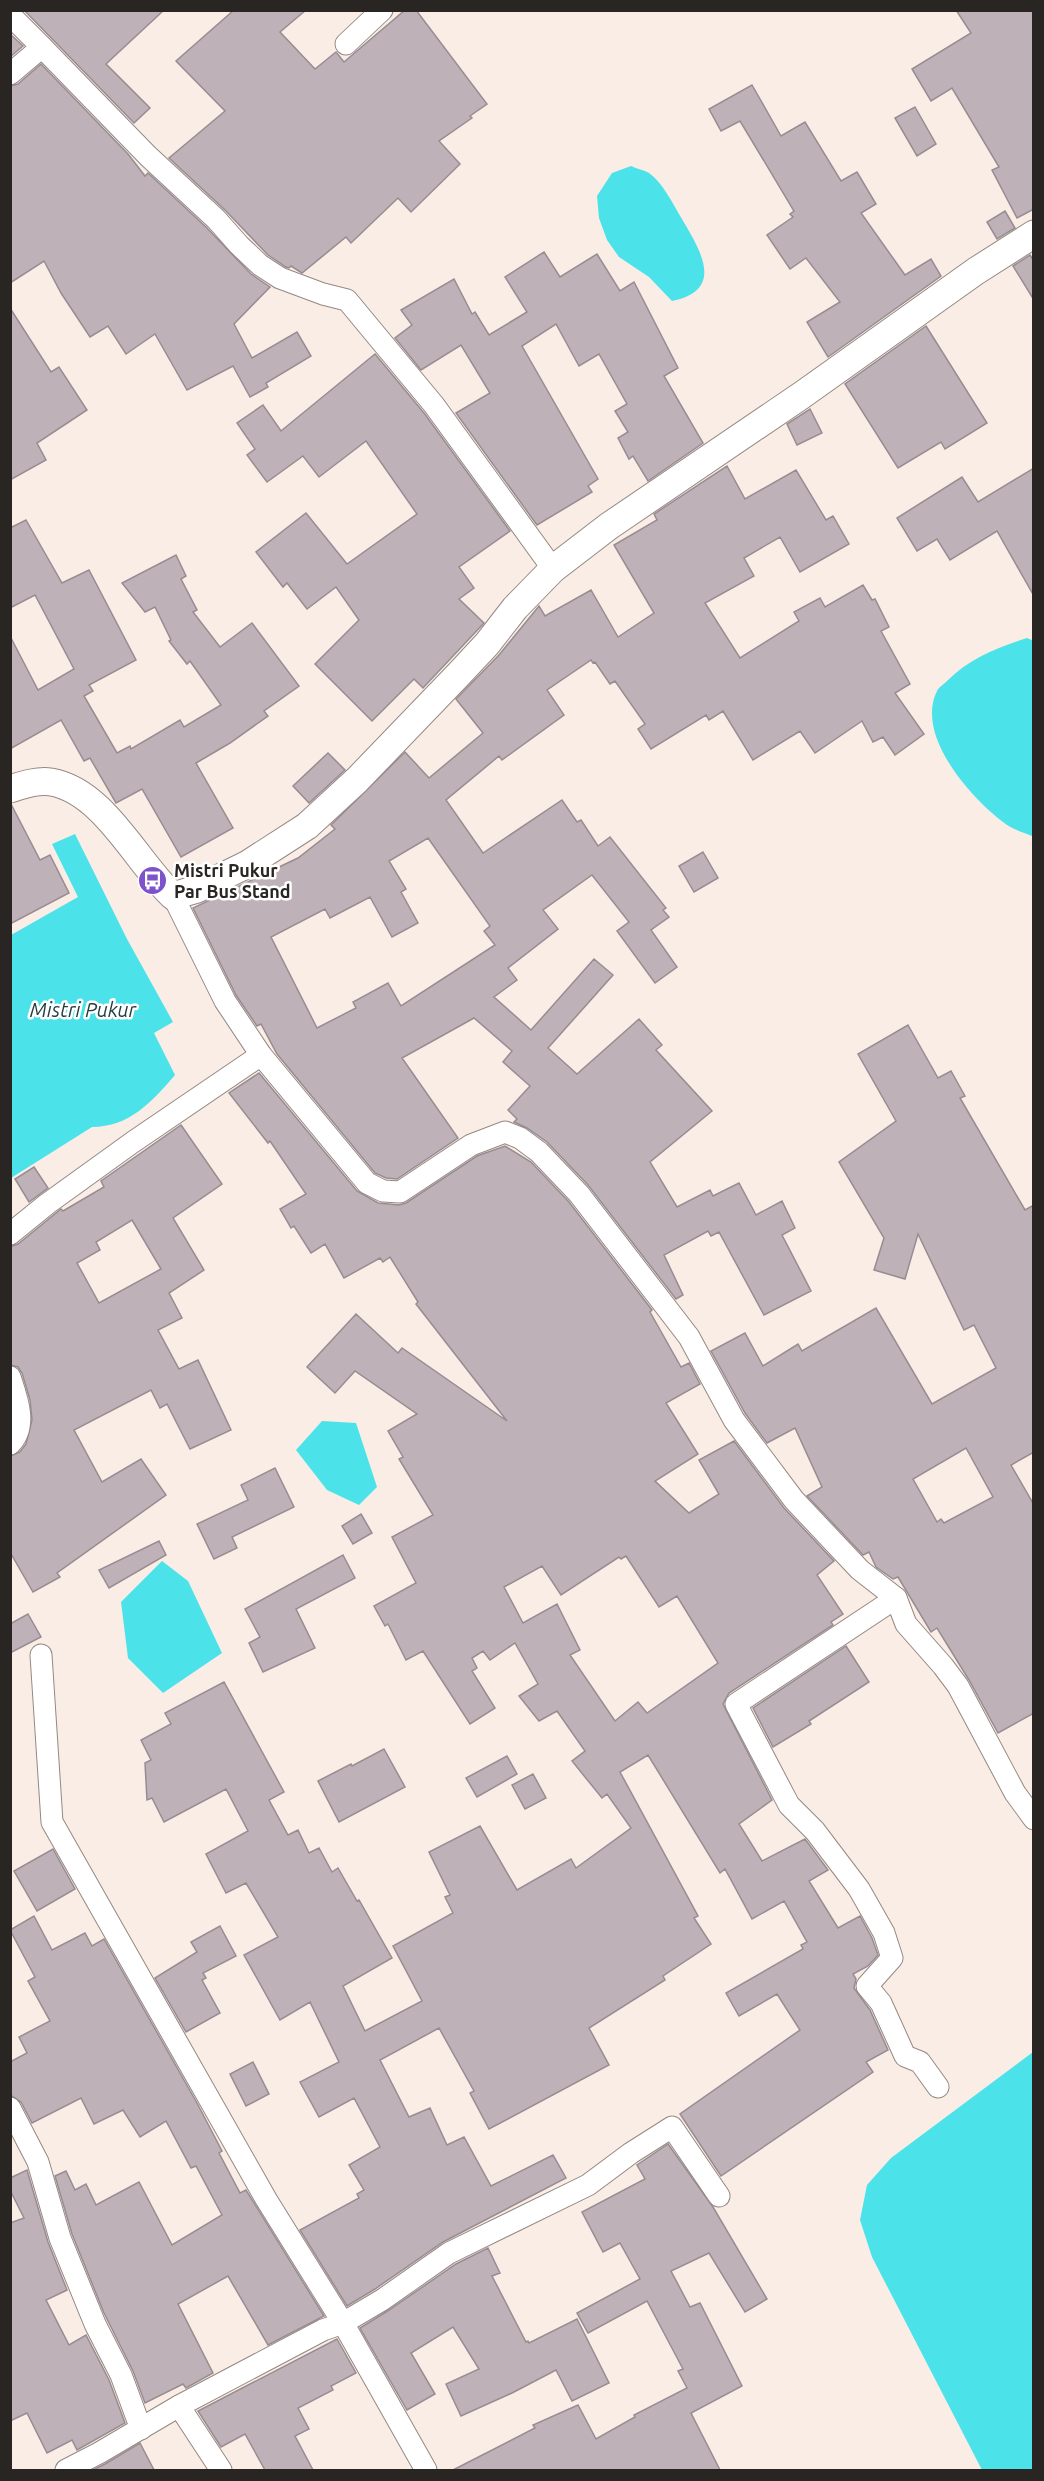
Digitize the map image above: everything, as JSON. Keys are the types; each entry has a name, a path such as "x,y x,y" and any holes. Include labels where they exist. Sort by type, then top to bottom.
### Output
{"street":[{"path":"346,44 382,10"},
{"path":"10,15 148,156 216,219 260,265 280,278 347,300 434,405 553,569"},
{"path":"10,74 42,47"},
{"path":"173,896 197,889 248,864 307,826 357,780 480,652 515,608 553,569 609,525 802,395 976,271 1034,234"},
{"path":"10,789 30,783 51,782 74,791 120,832 159,883 173,896 216,984 261,1055 352,1168 367,1183 383,1191 400,1192 471,1145 504,1132 520,1138 539,1152 579,1194 689,1337 734,1420 795,1500 860,1570 896,1598 906,1624 958,1686 1015,1793 1034,1819"},
{"path":"10,1234 47,1204 133,1142 261,1055"},
{"path":"10,1377 18,1402 21,1424 17,1437 10,1444"},
{"path":"896,1598 736,1704 789,1805 815,1831 859,1889 884,1933 892,1958 867,1986 881,2003 905,2056 920,2062 938,2087"},
{"path":"41,1655 52,1821 260,2188 343,2323 426,2470"},
{"path":"10,2108 38,2162 60,2238 95,2324 121,2375 141,2429"},
{"path":"66,2470 179,2406 323,2330 343,2323 382,2300 449,2253 588,2185 631,2153 672,2127 719,2196"},
{"path":"179,2406 221,2470"}],"water":[{"path":"631,166 649,173 659,182 696,243 704,268 704,278 699,288 689,296 672,301 649,277 619,257 607,240 599,218 597,196 612,173"},
{"path":"1027,638 1034,641 1032,836 1003,822 962,781 949,764 940,745 933,727 932,708 938,690 965,666 994,650"},
{"name":"Mistri Pukur","path":"75,834 127,939 173,1022 154,1033 175,1075 158,1095 128,1118 105,1126 92,1127 11,1178 11,935 78,897 52,844"},
{"path":"322,1421 356,1423 377,1487 359,1505 327,1490 296,1450"},
{"path":"162,1561 188,1581 222,1653 163,1693 128,1658 121,1602"},
{"path":"1033,2052 1033,2470 982,2470 872,2257 860,2220 867,2185 891,2158"}],"building":[{"path":"24,10 164,10 106,64 150,108 134,123"},
{"path":"234,10 306,10 280,32 315,69 336,52 344,62 405,10 416,10 487,104 470,116 472,118 439,141 460,164 411,212 398,198 351,243 346,237 302,273 291,266 286,267 268,255 225,210 169,158 225,111 176,61"},
{"path":"956,10 1034,10 1034,209 1017,218 992,170 999,167 952,88 931,101 912,69 971,33"},
{"path":"10,34 23,46 10,57"},
{"path":"41,64 128,154 145,176 148,173 207,228 251,274 270,287 234,324 252,358 297,332 311,356 266,383 268,387 250,397 233,366 187,390 155,334 126,354 108,326 90,337 61,293 44,261 10,283 10,86 18,84"},
{"path":"752,85 781,136 805,122 841,181 857,172 876,204 861,213 905,275 931,259 941,276 828,357 807,322 840,302 806,258 790,269 767,235 793,217 790,214 794,211 740,121 721,131 709,109"},
{"path":"915,107 936,144 917,156 895,118"},
{"path":"1005,211 1015,228 997,239 987,222"},
{"path":"544,252 560,277 597,254 620,291 634,282 678,368 664,376 703,443 648,481 633,456 629,459 618,438 628,432 615,411 627,404 599,354 579,366 556,324 522,346 598,479 588,486 592,492 537,525 456,413 490,393 461,345 421,370 395,338 412,325 401,310 454,279 472,314 475,312 489,335 527,312 505,277"},
{"path":"1030,255 1034,261 1034,300 1013,266"},
{"path":"10,308 51,372 59,367 87,410 37,443 46,460 10,480"},
{"path":"926,326 987,423 945,449 941,442 898,468 845,384"},
{"path":"375,354 424,413 510,531 459,567 474,588 459,599 484,623 423,688 414,679 372,721 315,664 359,620 336,587 307,609 287,583 283,587 256,552 306,513 347,564 417,514 366,441 319,477 303,456 267,482 247,455 255,449 237,423 263,405 281,431"},
{"path":"810,409 822,433 797,445 787,424"},
{"path":"727,466 745,499 796,470 826,520 833,516 849,544 800,572 780,537 744,558 754,576 705,603 740,658 799,621 794,612 820,598 825,607 863,585 872,600 875,599 889,627 881,631 910,684 895,693 924,734 895,755 883,737 873,742 862,721 815,753 800,731 753,760 723,711 709,720 706,715 651,749 638,729 645,724 615,681 610,684 595,662 591,660 547,690 564,715 502,760 499,756 446,800 483,853 562,800 577,822 581,820 598,846 610,837 666,908 663,910 669,917 651,930 677,967 655,983 617,931 629,922 592,875 543,910 558,929 508,968 517,980 494,997 531,1030 594,959 613,975 548,1048 577,1074 639,1019 662,1045 656,1050 712,1111 650,1162 677,1207 710,1190 713,1196 739,1183 756,1215 782,1201 795,1228 782,1235 811,1291 764,1315 719,1232 711,1236 708,1231 664,1255 683,1295 676,1299 588,1185 547,1142 514,1122 517,1119 508,1110 530,1086 503,1062 512,1051 474,1018 402,1058 458,1138 397,1179 386,1178 375,1173 277,1054 261,1024 257,1026 236,995 193,908 298,858 335,829 331,825 405,752 429,778 483,733 456,699 499,655 539,606 545,616 591,590 618,637 654,613 614,545 657,520 654,514","holes":["428,838 490,926 484,931 495,945 401,1006 388,983 353,1002 356,1008 317,1028 271,937 325,909 330,918 370,897 392,937 418,923 401,892 406,889 389,861"]},
{"path":"1034,468 1034,596 997,531 950,560 937,539 917,551 897,518 962,477 978,502"},
{"path":"26,520 62,583 89,570 136,660 89,685 93,691 84,696 117,753 130,746 131,749 180,720 184,727 221,705 190,661 187,664 169,641 171,640 155,607 145,612 122,583 176,555 186,576 181,579 197,610 193,612 220,647 252,623 299,686 264,711 268,716 230,743 196,763 233,828 181,857 142,789 116,803 90,758 84,761 61,720 10,749 10,636 38,690 74,669 35,595 10,608 10,528"},
{"path":"328,753 345,770 309,803 293,786"},
{"path":"11,804 40,860 50,855 69,893 10,924"},
{"path":"703,852 718,878 694,892 679,866"},
{"path":"908,1025 938,1078 951,1071 965,1096 960,1098 1025,1210 1034,1205 1034,1452 1011,1465 1034,1505 1034,1713 998,1733 937,1628 931,1632 898,1577 893,1579 876,1567 869,1552 863,1555 807,1496 822,1487 795,1428 767,1443 745,1413 711,1351 745,1333 763,1366 798,1344 802,1351 876,1308 932,1404 996,1368 974,1325 964,1330 918,1234 905,1279 874,1270 884,1238 839,1162 896,1121 858,1054","holes":["966,1448 993,1497 944,1523 941,1519 937,1522 913,1479"]},
{"path":"259,1073 357,1191 378,1203 399,1205 406,1203 477,1156 505,1146 531,1162 569,1202 652,1310 650,1312 681,1367 689,1363 700,1384 666,1403 698,1454 655,1481 689,1513 719,1494 699,1460 734,1441 784,1508 834,1561 817,1575 843,1614 831,1622 833,1625 729,1693 723,1704 772,1800 739,1824 762,1861 805,1839 828,1870 809,1881 838,1928 860,1916 878,1955 868,1966 853,1974 856,1979 854,1988 870,2010 888,2050 866,2062 873,2072 721,2176 680,2114 800,2030 777,1994 739,2016 726,1993 803,1949 801,1945 807,1942 784,1901 752,1919 725,1869 720,1873 648,1755 620,1772 698,1916 694,1918 711,1944 663,1976 665,1980 589,2028 609,2065 489,2129 470,2093 474,2091 439,2028 380,2060 409,2117 430,2108 447,2145 464,2137 491,2186 553,2155 566,2178 443,2242 347,2306 300,2230 359,2198 357,2194 364,2190 349,2165 380,2147 354,2098 319,2117 300,2082 339,2062 310,2002 280,2020 244,1955 278,1937 246,1883 226,1893 206,1854 248,1831 226,1789 164,1822 152,1798 147,1800 145,1763 151,1760 141,1740 171,1724 165,1713 224,1682 284,1792 269,1800 288,1835 298,1830 309,1853 319,1848 332,1872 338,1868 392,1958 343,1986 365,2031 422,2001 393,1946 453,1913 445,1897 450,1895 429,1852 480,1826 517,1890 571,1859 576,1868 631,1828 607,1794 602,1798 572,1761 585,1751 557,1711 539,1721 519,1696 538,1684 515,1643 490,1660 483,1651 472,1658 477,1668 472,1671 495,1708 470,1724 423,1651 406,1660 388,1624 385,1626 374,1606 416,1583 392,1537 433,1515 399,1459 403,1457 388,1431 417,1414 355,1371 335,1393 307,1367 356,1314 398,1353 402,1348 507,1421 416,1304 418,1302 390,1257 383,1262 380,1258 344,1278 325,1244 311,1253 294,1226 291,1228 280,1209 306,1194 270,1141 268,1143 229,1093","holes":["626,1556 659,1607 677,1596 718,1663 647,1713 638,1702 615,1721 570,1655 580,1650 557,1604 523,1623 504,1587 542,1566 561,1595 619,1557 621,1559"]},
{"path":"181,1125 222,1184 173,1218 204,1270 169,1293 182,1318 158,1330 179,1369 198,1360 231,1430 190,1449 167,1404 160,1408 151,1390 74,1430 102,1482 141,1459 166,1495 57,1573 60,1577 33,1592 10,1552 10,1456 20,1452 26,1444 32,1420 30,1400 22,1373 18,1367 10,1365 10,1247 18,1244 61,1209 63,1211 104,1187 101,1181","holes":["132,1220 161,1269 99,1303 77,1263 100,1250 96,1242"]},
{"path":"34,1167 48,1188 29,1202 15,1179"},
{"path":"275,1468 294,1507 232,1537 237,1548 214,1559 197,1524 248,1500 241,1485"},
{"path":"361,1514 372,1533 353,1544 342,1526"},
{"path":"159,1541 166,1555 109,1588 99,1570"},
{"path":"343,1555 355,1578 296,1609 315,1648 263,1672 249,1643 260,1637 245,1609"},
{"path":"28,1614 41,1637 10,1653 10,1624"},
{"path":"846,1646 869,1682 809,1721 811,1724 773,1747 753,1708"},
{"path":"384,1749 405,1787 339,1822 318,1781"},
{"path":"507,1756 517,1774 477,1797 466,1778"},
{"path":"533,1774 546,1798 525,1809 512,1785"},
{"path":"53,1849 75,1889 37,1911 14,1871"},
{"path":"34,1916 52,1950 85,1933 92,1946 104,1939 197,2103 222,2151 219,2153 240,2193 246,2190 324,2316 268,2345 228,2276 178,2304 213,2373 186,2388 183,2384 145,2403 133,2371 104,2313 72,2234 55,2176 66,2171 75,2190 86,2184 96,2205 139,2182 172,2245 222,2215 196,2166 191,2168 166,2121 140,2137 123,2110 94,2124 81,2098 32,2123 21,2102 10,2095 10,2062 27,2053 19,2037 50,2021 28,1981 35,1977 10,1930"},
{"path":"220,1926 236,1956 203,1973 206,1978 202,1980 220,2013 186,2032 155,1978 197,1952 191,1942"},
{"path":"253,2062 269,2094 246,2106 230,2074"},
{"path":"668,2144 713,2207 767,2299 745,2312 709,2253 671,2271 690,2307 700,2303 742,2386 691,2413 720,2470 453,2470 535,2428 533,2425 578,2405 596,2439 635,2417 634,2415 687,2388 678,2371 683,2369 647,2301 588,2333 577,2313 640,2279 620,2243 603,2252 582,2212 645,2179 637,2165"},
{"path":"27,2170 48,2242 67,2290 46,2300 69,2345 86,2335 109,2380 125,2423 77,2450 72,2440 47,2453 27,2413 10,2421 10,2223 24,2218 10,2190 10,2178"},
{"path":"488,2248 500,2273 492,2276 526,2342 529,2343 577,2319 609,2383 572,2401 556,2370 461,2416 446,2384 479,2369 453,2327 411,2353 435,2394 407,2410 360,2328 456,2264"},
{"path":"337,2339 356,2373 331,2386 333,2390 298,2408 309,2429 295,2436 313,2470 265,2470 245,2434 221,2447 198,2411"},
{"path":"140,2443 154,2470 93,2470 105,2464"}],"place":[{"name":"Mistri Pukur Par Bus Stand","path":"153,881"}]}
